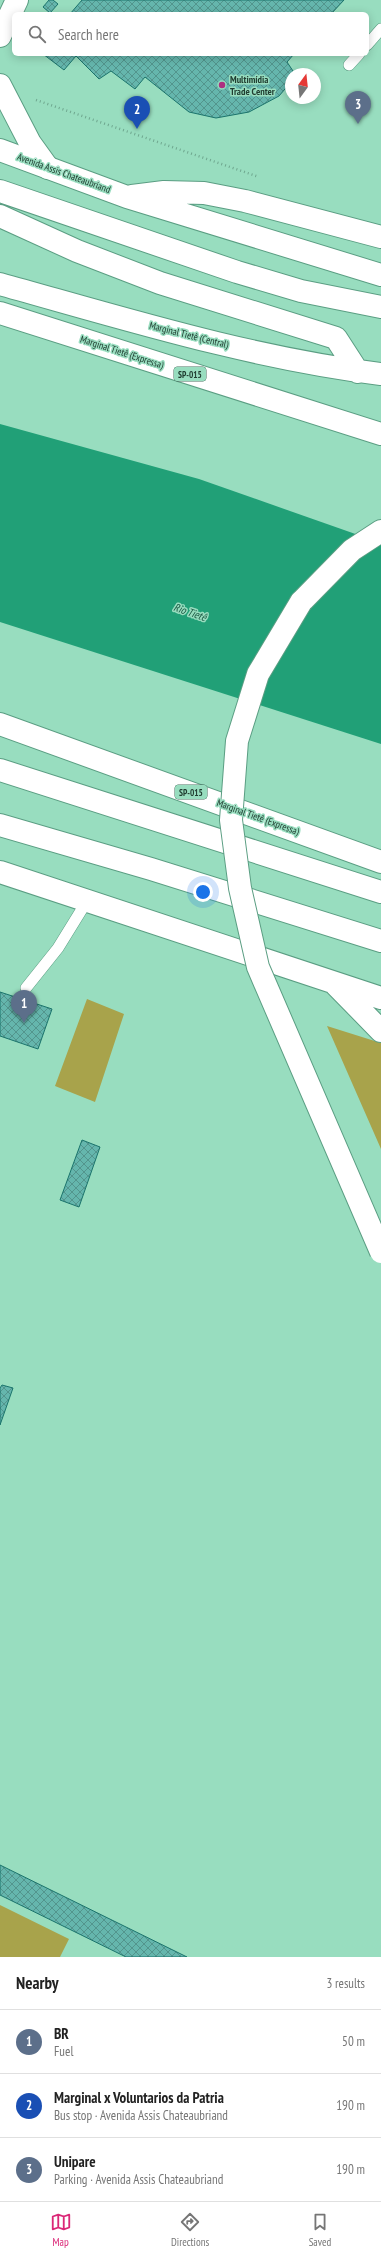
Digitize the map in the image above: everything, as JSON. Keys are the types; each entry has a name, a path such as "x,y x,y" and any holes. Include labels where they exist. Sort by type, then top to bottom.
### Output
{"main road":[{"path":"0,36 17,0"},
{"path":"0,86 30,143 48,168"},
{"name":"Avenida Assis Chateaubriand","path":"0,150 127,197 381,275"},
{"path":"0,191 237,272 301,291 381,307"},
{"path":"127,197 164,192 204,193 245,201 381,237"},
{"path":"0,216 77,251 160,283 336,338 358,372"},
{"name":"Marginal Tietê (Central)","path":"0,284 195,338 306,363 358,372 381,374"},
{"name":"Marginal Tietê (Expressa)","path":"0,313 381,434"},
{"path":"381,531 352,550 301,602 258,674 237,741 231,820 240,888 258,967 381,1252"},
{"name":"Marginal Tietê (Expressa)","path":"0,724 381,862"},
{"path":"0,770 381,892"},
{"path":"0,825 151,869 381,941"},
{"path":"0,872 381,998"},
{"path":"334,983 381,1031"}],"lane":[{"path":"369,43 381,29"},
{"path":"349,64 357,56"},
{"path":"26,988 58,948 87,901"}],"path":[{"path":"0,86 264,178"}],"shaded area":[{"path":"87,999 124,1014 95,1102 55,1086"},
{"path":"327,1026 381,1043 381,1149"},
{"path":"0,1905 69,1939 60,1957 0,1957"}],"water":[{"name":"Rio Tietê","path":"0,424 199,479 381,543 381,744 0,622"}],"building":[{"path":"49,0 53,0 58,4 51,12 43,7"},
{"path":"82,0 344,0 333,12 72,12"},
{"name":"Multimídia Trade Center","path":"46,56 76,56 64,70"},
{"name":"Multimídia Trade Center","path":"76,56 292,56 287,62 291,68 285,68 285,89 279,96 249,112 216,118 189,112 145,77 135,89 111,71 99,79"},
{"path":"0,992 52,1009 38,1049 0,1036"},
{"path":"82,1140 100,1147 79,1207 60,1200"},
{"path":"2,1385 13,1388 0,1425 0,1388"},
{"path":"0,1865 187,1957 126,1957 0,1895"}],"place":[{"name":"Multimídia Trade Center","path":"222,85"},
{"name":"Unipare","path":"358,124"},
{"name":"Marginal x Voluntarios da Patria","path":"137,129"},
{"name":"BR","path":"24,1023"}]}
